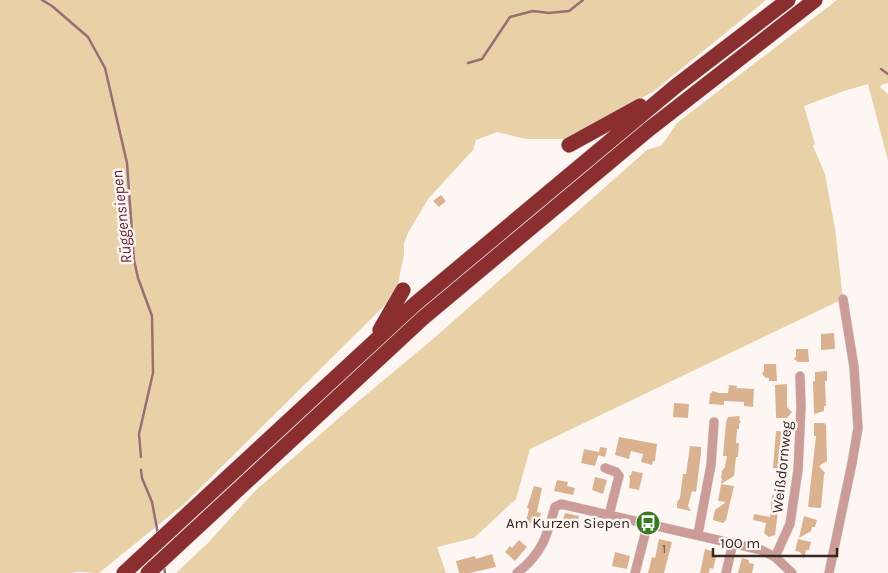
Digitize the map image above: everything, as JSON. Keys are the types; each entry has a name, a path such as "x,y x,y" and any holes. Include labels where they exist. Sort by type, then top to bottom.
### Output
{"highway":[{"path":"124,573 415,304 676,86 788,0"},
{"path":"148,573 423,318 648,130 815,0"},
{"path":"569,145 676,86"},
{"path":"325,387 336,370 382,328 403,290"}],"street":[{"path":"828,573 858,428 854,367 843,299"},
{"name":"Weißdornweg","path":"775,556 790,524 798,470 801,426 800,376"},
{"path":"698,534 710,474 714,422"},
{"path":"605,468 616,472 619,476 605,514"},
{"path":"517,573 535,556 544,544 557,505 561,504 762,550 775,556 792,573"},
{"path":"635,573 648,523"},
{"path":"726,573 733,543"}],"shaded area":[{"path":"0,0 766,0 654,91 568,139 526,139 497,132 476,140 473,150 428,199 409,231 404,243 404,254 396,294 184,504 99,573 0,573"},
{"path":"837,0 888,0 888,83 880,87 888,94 888,161 868,84 804,106 815,144 813,146 825,174 835,229 843,299 530,449 516,499 474,538 437,547 446,573 176,573 208,543 254,492 433,339 647,150 662,145 677,123"}],"building":[{"path":"441,195 446,201 439,207 433,201"},
{"path":"834,333 835,349 821,350 821,334"},
{"path":"796,349 808,349 809,362 798,362 794,359"},
{"path":"764,364 776,364 777,381 769,381 769,378 762,374"},
{"path":"827,371 827,381 825,381 826,406 824,406 824,411 814,414 813,382 815,381 815,372"},
{"path":"787,384 787,407 792,412 787,418 776,418 775,385"},
{"path":"729,385 737,386 736,388 754,389 753,407 744,406 744,402 724,401 724,405 709,404 710,394 713,391 728,393"},
{"path":"674,403 689,404 688,418 673,417"},
{"path":"740,416 739,420 741,422 739,429 737,429 736,443 739,443 738,457 736,457 734,476 721,484 722,471 725,467 727,456 723,456 726,422 728,417"},
{"path":"814,423 824,423 826,425 827,461 819,466 825,473 821,508 808,507 816,436 814,436"},
{"path":"776,431 787,432 787,469 773,468"},
{"path":"619,437 657,444 655,461 653,461 652,465 641,462 643,454 631,451 629,459 615,455"},
{"path":"690,446 701,447 696,492 692,491 688,506 691,511 677,508 683,474 686,474"},
{"path":"600,447 607,448 605,457 598,455 595,466 581,463 584,449 599,452"},
{"path":"632,471 643,473 639,490 629,488 629,476"},
{"path":"595,477 607,480 603,494 592,490"},
{"path":"557,480 568,482 567,486 575,488 573,495 554,491"},
{"path":"721,484 734,486 726,520 723,523 713,520 715,510 726,502 718,501"},
{"path":"534,486 542,488 537,512 541,513 538,525 526,522 529,509 527,508"},
{"path":"772,495 782,497 781,504 779,503 775,535 769,537 764,533 766,523 753,520 754,514 770,517"},
{"path":"565,513 579,516 577,525 574,524 572,530 561,527"},
{"path":"804,516 817,520 815,527 812,527 811,531 799,538"},
{"path":"659,539 672,542 664,573 648,573 652,557 655,558"},
{"path":"798,539 811,542 809,550 806,550 804,559 800,552 795,551"},
{"path":"519,540 527,547 515,561 505,552 510,546 512,548"},
{"path":"705,549 712,551 716,557 713,569 710,568 709,573 700,573"},
{"path":"615,552 630,556 627,569 612,566"},
{"path":"492,554 496,567 470,573 459,573 456,561 475,556 476,559"},
{"path":"742,558 754,564 752,573 738,573"}],"waterway":[{"name":"Rüggensiepen","path":"42,0 52,6 88,37 105,68 127,163 134,260 138,278 152,316 153,373 139,434 141,457"},
{"path":"468,63 482,59 510,17 533,11 549,13 569,11 583,0"},
{"path":"881,69 888,74"},
{"name":"Rüggensiepen","path":"141,470 142,478 152,502 158,534"},
{"name":"Rüggensiepen","path":"164,566 165,573"}],"place":[{"name":"Am Kurzen Siepen","path":"648,523"}]}
